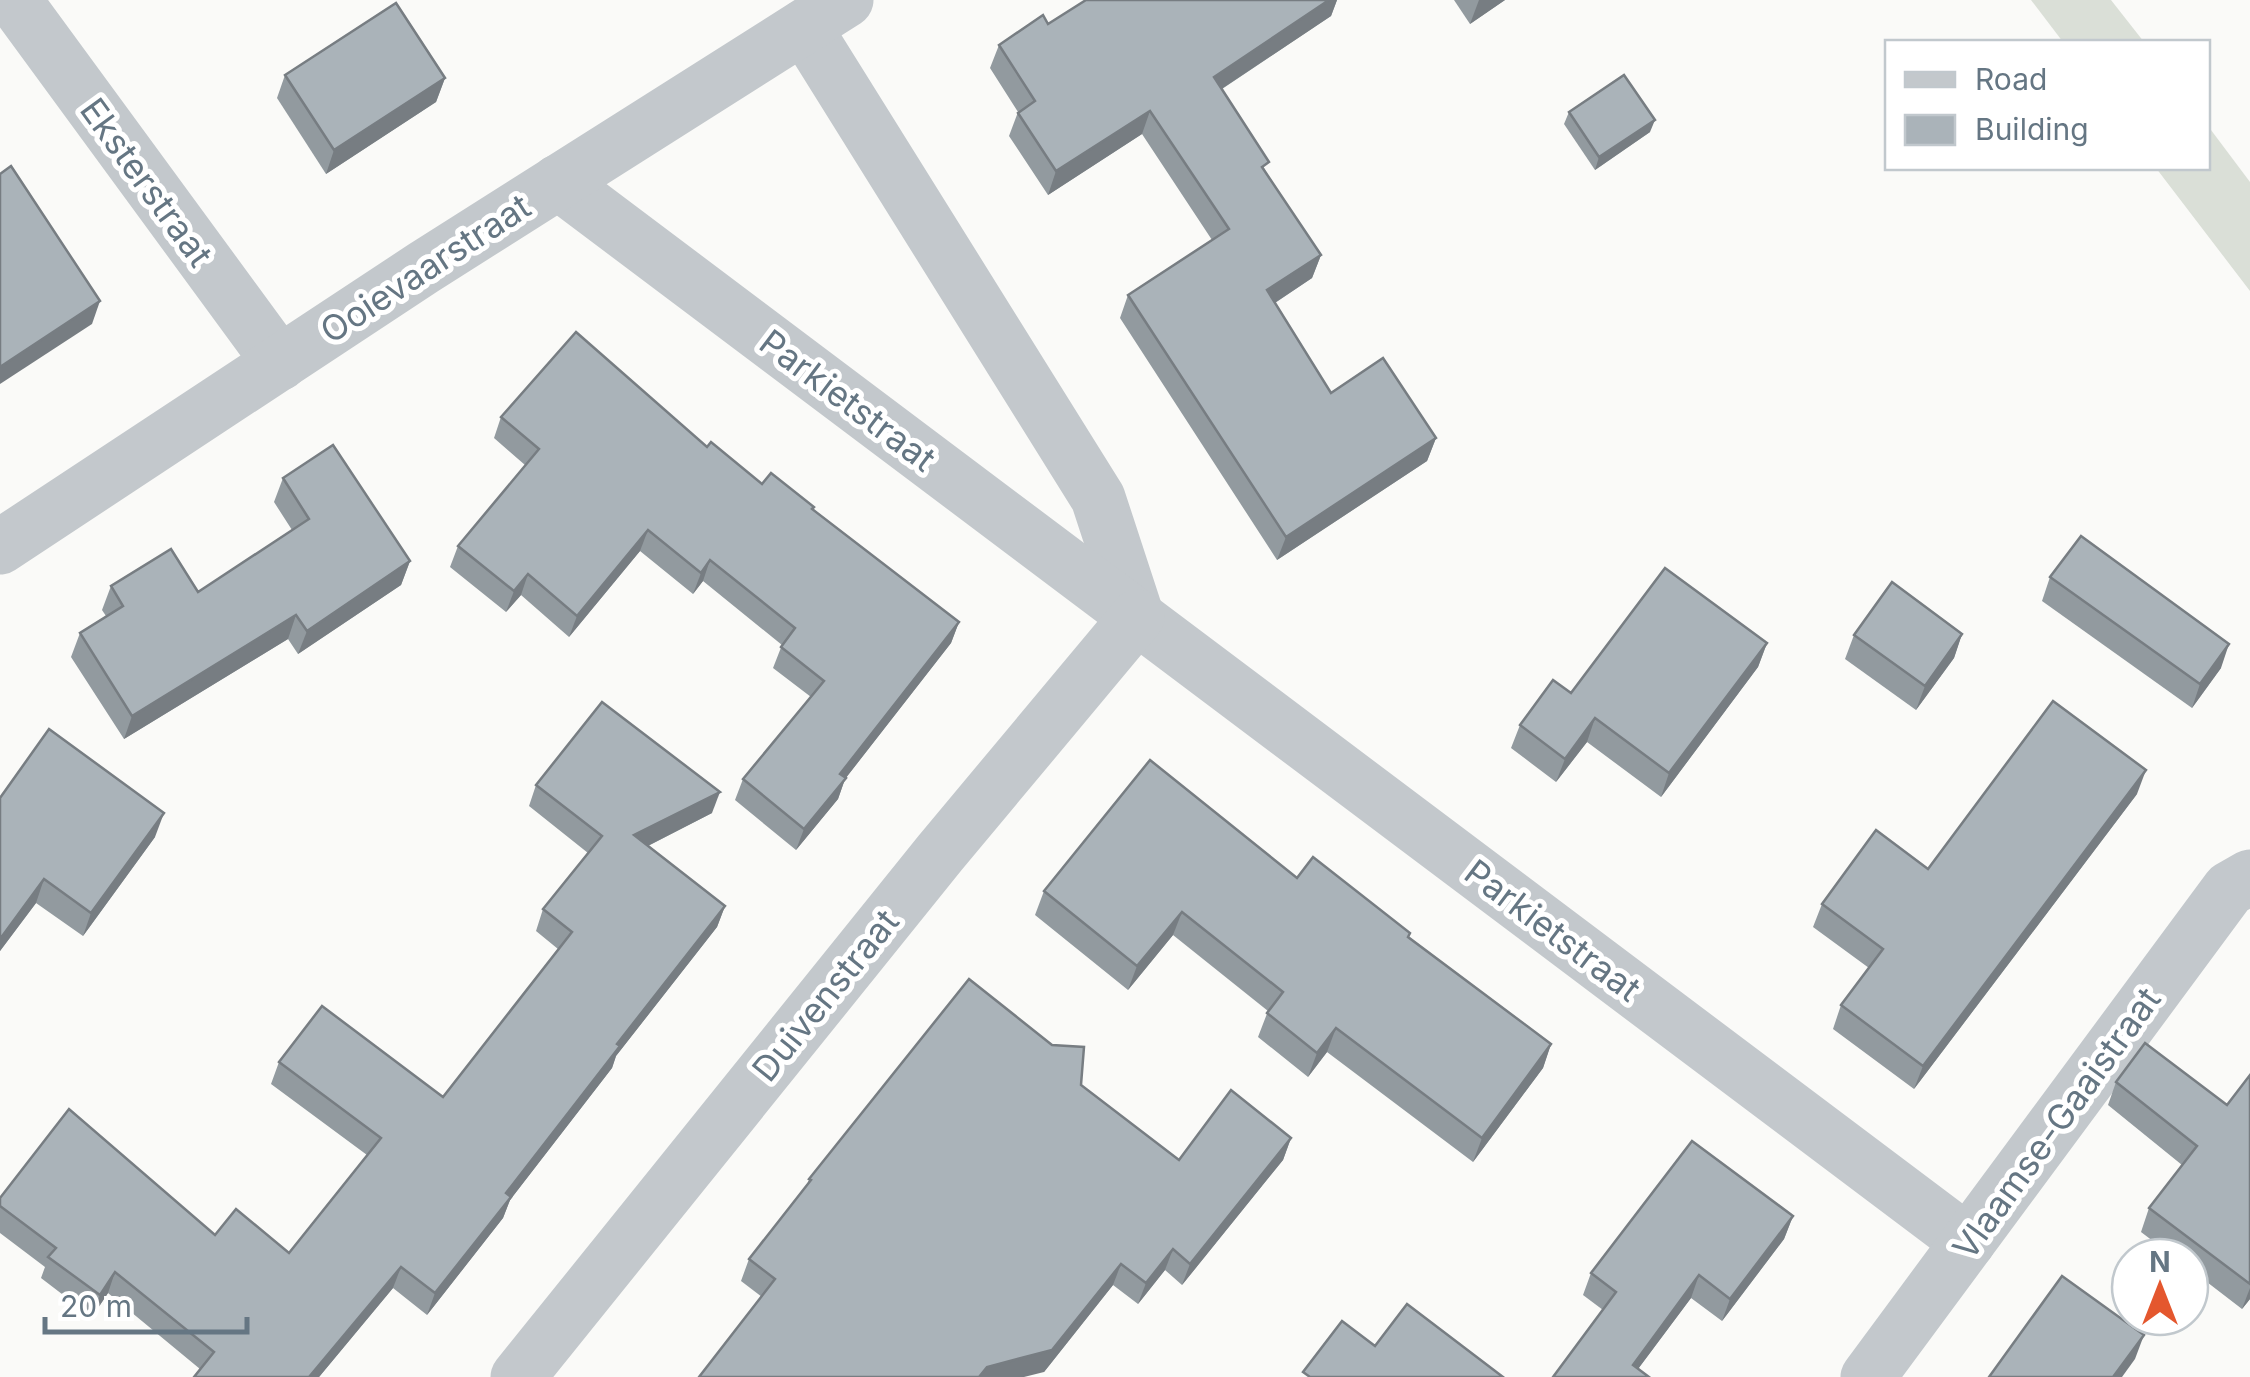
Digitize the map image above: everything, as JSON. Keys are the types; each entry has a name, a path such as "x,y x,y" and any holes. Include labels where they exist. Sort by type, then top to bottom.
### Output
{"street":[{"name":"Eksterstraat","path":"14,0 280,363"},
{"name":"Ooievaarstraat","path":"3,548 558,182 825,14"},
{"path":"825,14 1098,498 1137,617"},
{"name":"Parkietstraat","path":"558,182 1968,1242"},
{"name":"Duivenstraat","path":"518,1377 940,852 1137,617"},
{"name":"Vlaamse-Gaaistraat","path":"1868,1377 2229,889 2250,877"}],"shaded area":[{"path":"2031,0 2111,0 2142,40 2061,40"},
{"path":"2210,129 2250,182 2250,291 2158,170 2210,170"}],"building":[{"path":"1086,0 1329,0 1214,77 1269,162 1262,167 1321,255 1267,290 1331,393 1383,358 1436,438 1286,537 1128,295 1229,229 1150,111 1056,171 1018,113 1035,101 999,45 1043,15 1048,24"},
{"path":"396,3 445,78 334,150 285,75"},
{"path":"1624,75 1655,120 1599,157 1569,112"},
{"path":"11,166 100,301 0,367 0,174"},
{"path":"576,332 707,447 711,442 762,484 771,473 959,622 840,774 846,778 804,829 743,779 824,681 781,647 795,628 710,560 701,573 648,530 577,616 528,574 514,591 458,546 539,449 501,417"},
{"path":"333,445 410,561 307,631 296,615 132,716 80,633 123,606 111,586 171,549 198,592 309,519 283,478"},
{"path":"2081,536 2229,644 2200,684 2050,577"},
{"path":"1665,568 1767,643 1669,773 1595,718 1565,759 1520,725 1553,680 1571,693"},
{"path":"1892,582 1962,634 1925,686 1854,635"},
{"path":"2053,701 2146,770 1923,1066 1841,1005 1883,949 1822,904 1876,830 1928,869"},
{"path":"602,702 720,792 634,835 725,906 617,1044 620,1046 506,1193 511,1197 435,1293 401,1267 309,1377 194,1377 214,1352 115,1272 100,1295 48,1257 56,1248 0,1206 0,1198 69,1109 215,1235 236,1209 289,1253 381,1138 279,1062 322,1006 443,1097 572,932 543,909 602,836 536,785"},
{"path":"49,729 164,813 91,913 44,879 0,939 0,798"},
{"path":"1150,760 1297,878 1313,857 1410,933 1408,937 1551,1044 1482,1138 1336,1028 1317,1053 1267,1013 1283,992 1182,912 1137,966 1044,891"},
{"path":"969,979 1052,1045 1084,1047 1081,1085 1179,1160 1231,1090 1291,1138 1190,1264 1173,1249 1146,1283 1121,1264 1052,1350 987,1367 979,1377 699,1377 775,1279 749,1259"},
{"path":"2145,1043 2227,1105 2250,1075 2250,1284 2210,1254 2210,1237 2188,1237 2149,1208 2197,1146 2116,1082"},
{"path":"1692,1141 1793,1216 1730,1299 1699,1275 1633,1365 1649,1377 1553,1377 1616,1292 1591,1273"},
{"path":"2062,1276 2110,1311 2110,1337 2143,1337 2113,1377 1989,1377"},
{"path":"1407,1304 1503,1377 1310,1377 1303,1372 1342,1321 1375,1346"}]}
